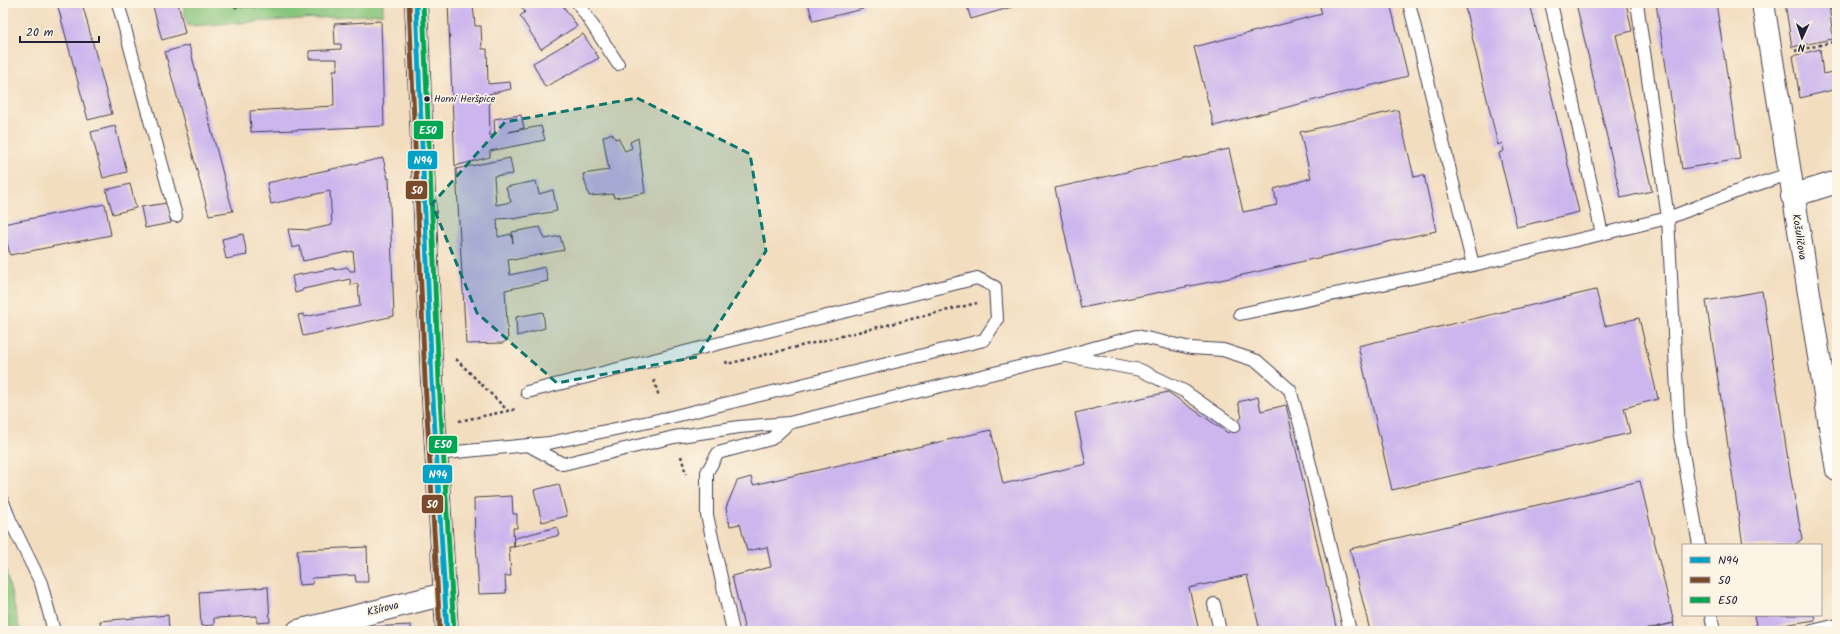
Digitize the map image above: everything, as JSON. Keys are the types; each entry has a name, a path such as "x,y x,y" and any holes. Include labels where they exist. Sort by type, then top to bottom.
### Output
{"street":[{"path":"416,3 436,454 447,631"},
{"name":"Košuličova","path":"1763,3 1792,196 1837,470"},
{"path":"1792,196 1837,182"},
{"name":"Kšírova","path":"298,631 445,594"}],"lane":[{"path":"118,3 176,216"},
{"path":"578,3 618,64"},
{"path":"1409,3 1473,265"},
{"path":"1551,3 1602,234"},
{"path":"1638,3 1668,218 1679,430 1699,544"},
{"path":"1240,314 1473,265 1668,218 1789,174"},
{"path":"436,454 549,443 667,418 984,340 997,320 995,287 977,278 527,392"},
{"path":"528,445 563,464 674,437 739,427 789,423 1064,356 1137,336 1191,348 1223,350 1257,361 1290,390 1302,431 1350,631"},
{"path":"1064,356 1140,370 1184,391 1234,426"},
{"path":"733,631 707,515 707,472 718,453 771,439 789,423"},
{"path":"3,502 10,520 41,583 54,631"},
{"path":"1214,604 1220,631"},
{"path":"1711,616 1714,631"},
{"path":"1812,631 1837,625"}],"path":[{"path":"230,3 235,7 380,3"},
{"path":"1772,56 1837,41"},
{"path":"454,358 508,411"},
{"path":"653,377 660,396"},
{"path":"680,449 686,477"}],"highlighted area":[{"path":"637,98 750,154 766,251 697,357 557,383 477,313 432,204 505,122"}],"green space":[{"path":"182,3 383,3 383,14 188,26"},
{"path":"3,558 20,631 3,631"}],"building":[{"path":"57,3 82,3 112,114 88,120"},
{"path":"152,3 178,3 185,33 162,40"},
{"path":"448,3 473,3 475,26 481,26 482,49 487,49 488,84 510,82 511,89 489,94 490,136 495,135 494,119 521,115 524,128 509,132 541,126 545,140 490,151 490,157 455,166"},
{"path":"518,3 561,3 577,26 541,49 520,16 525,12"},
{"path":"808,3 862,3 863,9 813,21"},
{"path":"966,3 1025,3 971,19"},
{"path":"1319,3 1390,3 1408,76 1214,126 1194,47 1322,14"},
{"path":"1464,3 1530,3 1579,212 1517,227 1499,153 1504,151 1502,143 1498,145"},
{"path":"1576,3 1626,3 1632,31 1616,35 1652,191 1621,198"},
{"path":"1656,3 1716,3 1740,159 1682,169"},
{"path":"1785,3 1829,3 1833,39 1792,47"},
{"path":"1830,3 1837,3 1837,8 1831,10"},
{"path":"381,21 384,126 251,132 250,111 334,106 333,70 337,70 337,59 309,59 309,51 341,49 341,44 335,44 334,24"},
{"path":"583,34 599,58 545,87 533,63"},
{"path":"189,45 233,211 209,215 165,52"},
{"path":"1820,49 1823,74 1837,71 1837,89 1800,98 1793,56"},
{"path":"1398,110 1414,177 1424,175 1436,231 1225,279 1081,308 1055,188 1229,149 1243,212 1277,205 1274,189 1311,178 1300,132"},
{"path":"115,126 127,172 103,178 91,132"},
{"path":"612,133 615,139 618,138 625,151 632,148 630,142 638,138 645,193 614,198 613,194 589,196 583,174 609,170 603,137"},
{"path":"383,158 388,179 389,178 394,316 303,336 298,315 304,314 304,317 360,306 358,284 351,285 350,279 303,289 302,291 295,293 292,276 334,268 334,270 347,267 350,271 355,271 353,251 303,261 300,246 292,248 288,229 309,230 332,225 330,191 271,204 267,183"},
{"path":"510,158 513,174 494,176 496,205 511,202 506,187 536,181 539,194 553,190 557,211 513,219 497,219 498,237 511,234 513,243 512,232 540,227 545,239 560,236 564,250 513,260 513,258 508,259 510,275 545,267 548,281 505,290 508,339 503,343 466,344 456,169"},
{"path":"130,184 136,208 113,214 106,190"},
{"path":"167,203 171,223 145,228 141,207"},
{"path":"105,204 111,235 10,255 3,224"},
{"path":"243,234 247,255 226,259 222,239"},
{"path":"1596,290 1605,326 1639,318 1658,399 1624,408 1630,433 1392,490 1358,346"},
{"path":"1762,291 1790,473 1802,539 1796,544 1743,544 1706,301"},
{"path":"543,312 545,328 517,336 516,317"},
{"path":"1168,392 1228,433 1242,417 1238,402 1258,397 1261,411 1286,405 1337,631 1260,631 1247,575 1189,588 1199,631 745,631 732,576 771,567 767,547 747,551 740,524 730,526 726,508 737,481 751,477 753,485 991,430 1003,484 1086,464 1075,413"},
{"path":"1640,481 1674,623 1639,631 1370,631 1350,549"},
{"path":"559,484 567,516 542,522 534,490"},
{"path":"512,496 513,514 517,514 517,528 513,528 514,547 509,547 511,576 505,576 506,593 479,594 475,541 474,498"},
{"path":"557,527 560,535 514,547 515,538"},
{"path":"367,547 368,582 356,582 355,575 312,578 313,584 299,585 297,550"},
{"path":"268,587 270,622 257,623 257,616 214,618 214,625 201,626 199,592"},
{"path":"168,615 169,631 101,631 100,621"},
{"path":"1754,616 1814,616 1815,620 1757,629"},
{"path":"1673,623 1675,631 1645,631 1645,630"},
{"path":"411,625 411,631 367,631 367,627"}],"transit line":[{"name":"50","path":"409,3 425,381 440,631"},
{"name":"N94","path":"416,3 432,381 447,631"},
{"name":"E50","path":"423,3 439,381 454,631"}],"place":[{"name":"Horní Heršpice","path":"427,99"}]}
